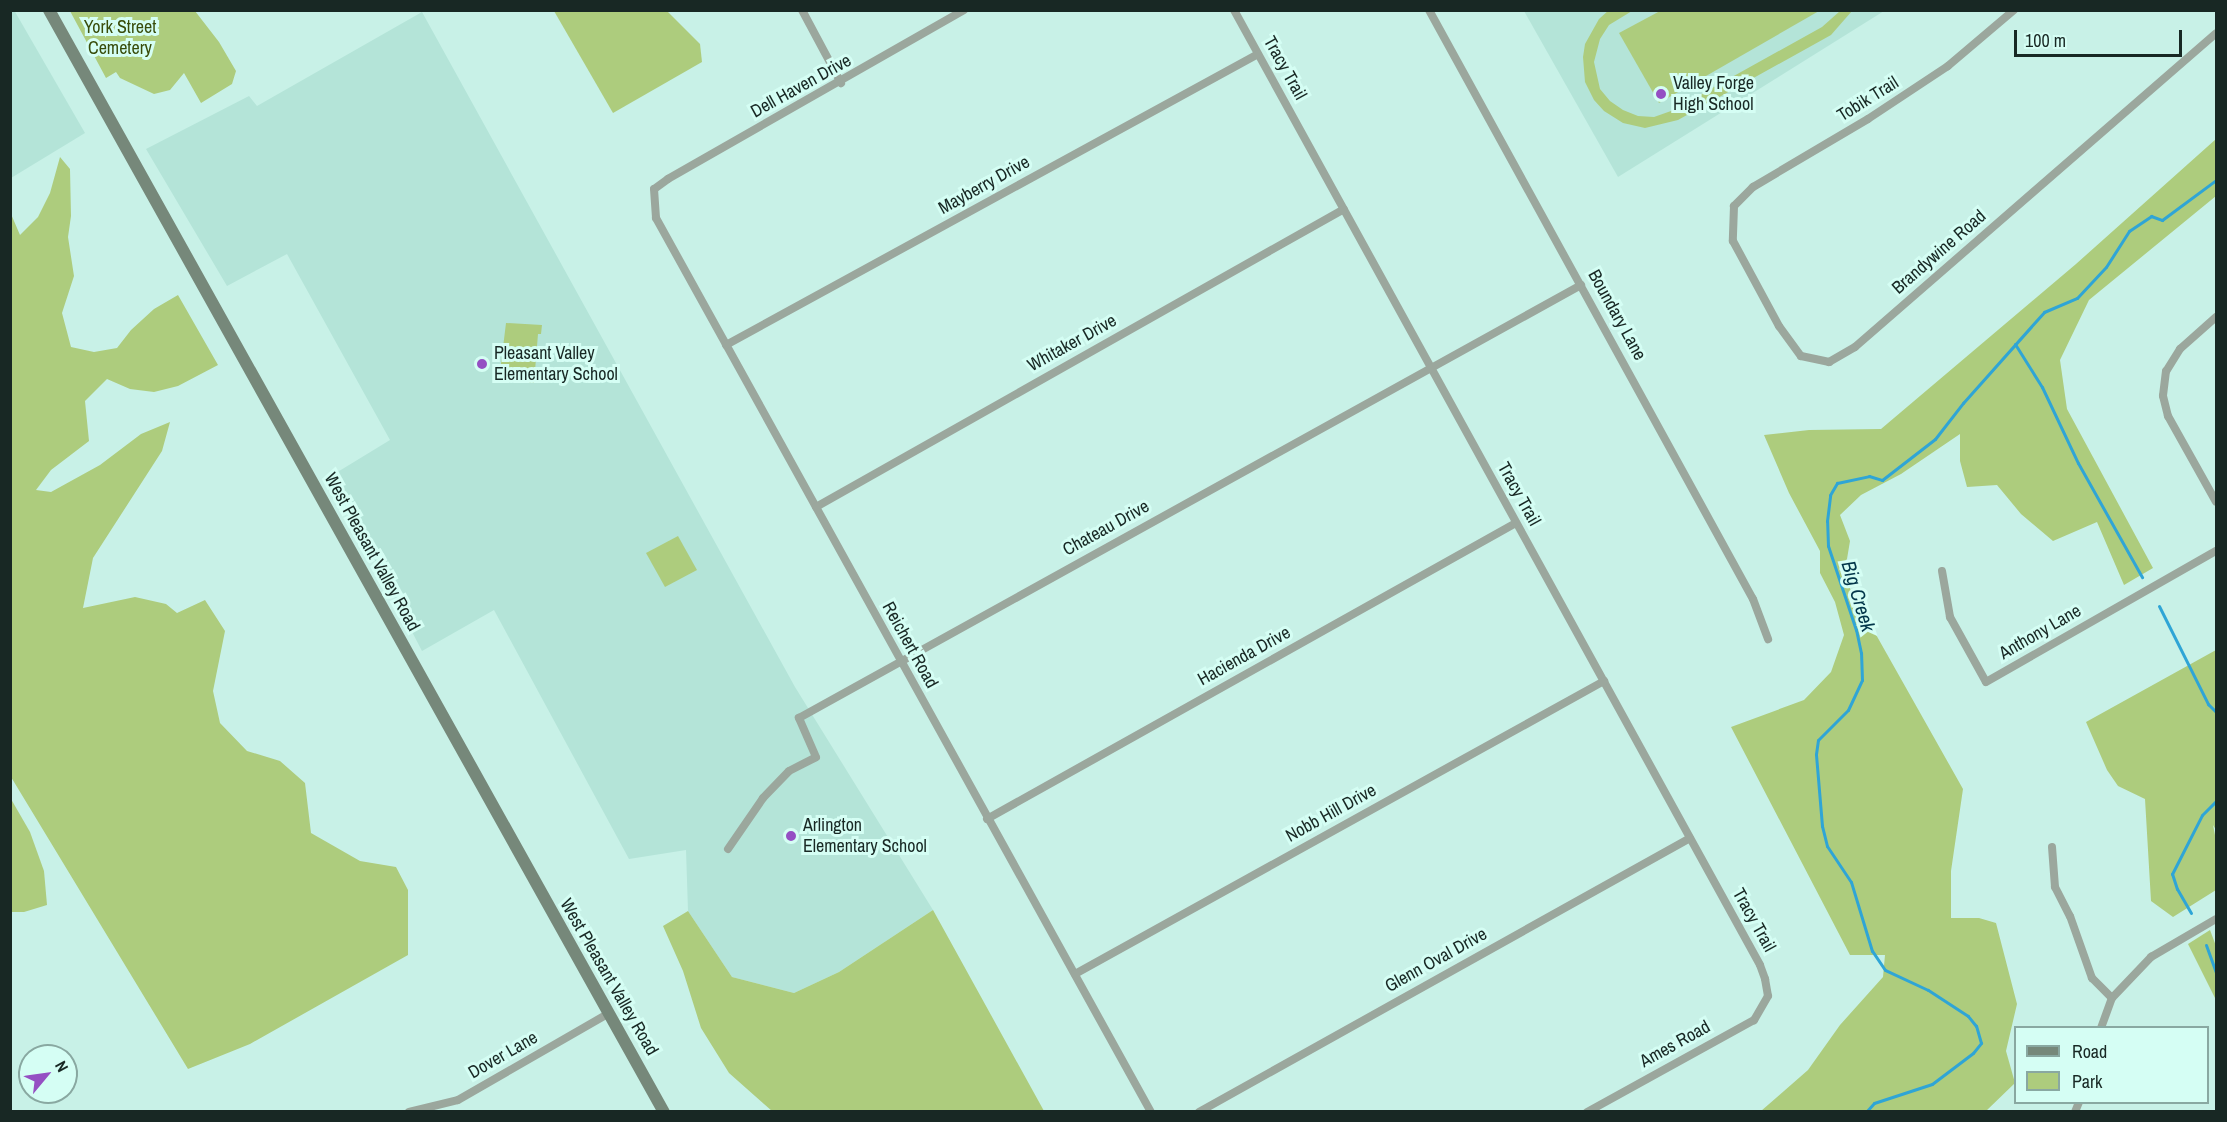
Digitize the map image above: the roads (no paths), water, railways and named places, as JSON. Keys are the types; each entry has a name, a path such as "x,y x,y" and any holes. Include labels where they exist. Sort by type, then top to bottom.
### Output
{"main road":[{"name":"West Pleasant Valley Road","path":"49,10 664,1112"}],"street":[{"path":"802,10 841,83"},
{"name":"Dell Haven Drive","path":"654,189 964,10"},
{"name":"Tracy Trail","path":"1234,10 1760,965 1768,996"},
{"name":"Boundary Lane","path":"1429,10 1753,598 1768,639"},
{"name":"Tobik Trail","path":"1734,206 1753,187 1868,119 1948,66 2014,10"},
{"name":"Brandywine Road","path":"1734,206 1732,241 1779,326 1801,356 1829,362 1855,347 2217,33"},
{"name":"Mayberry Drive","path":"726,345 1258,54"},
{"name":"Reichert Road","path":"654,189 656,218 1151,1112"},
{"name":"Whitaker Drive","path":"816,507 1344,209"},
{"name":"Chateau Drive","path":"728,849 764,798 783,777 789,771 816,757 799,718 1581,285"},
{"path":"2217,317 2180,349 2166,371 2163,396 2168,416 2217,502"},
{"name":"Hacienda Drive","path":"987,819 1516,523"},
{"name":"Anthony Lane","path":"1942,571 1950,618 1986,682 2217,551"},
{"name":"Nobb Hill Drive","path":"1075,974 1604,681"},
{"name":"Glenn Oval Drive","path":"1199,1112 1690,838"},
{"path":"2052,847 2055,887 2070,916 2092,978 2112,998"},
{"path":"2102,1026 2112,998 2151,957 2217,919"},
{"name":"Ames Road","path":"1587,1112 1754,1020 1768,996"},
{"name":"Dover Lane","path":"409,1112 458,1100 609,1013"}],"waterway":[{"name":"Big Creek","path":"1866,1112 1874,1103 1932,1084 1973,1053 1981,1043 1976,1026 1968,1016 1928,990 1885,970 1872,951 1851,882 1827,846 1822,826 1816,754 1818,740 1848,710 1862,680 1861,653 1856,630 1828,546 1827,521 1830,495 1837,483 1869,476 1882,480 1935,439 1963,403 2044,312 2077,298 2106,267 2129,231 2151,216 2162,220 2216,180"},
{"path":"2015,344 2042,387 2078,463 2142,577"},
{"path":"2159,606 2208,704 2216,712"},
{"path":"2191,913 2177,889 2172,874 2202,815 2216,801"},
{"path":"2206,945 2216,973"}],"place":[{"name":"Valley Forge High School","path":"1661,94"},
{"name":"Pleasant Valley Elementary School","path":"482,364"},
{"name":"Arlington Elementary School","path":"791,836"}],"park label":[{"name":"York Street Cemetery","path":"120,38"}]}
